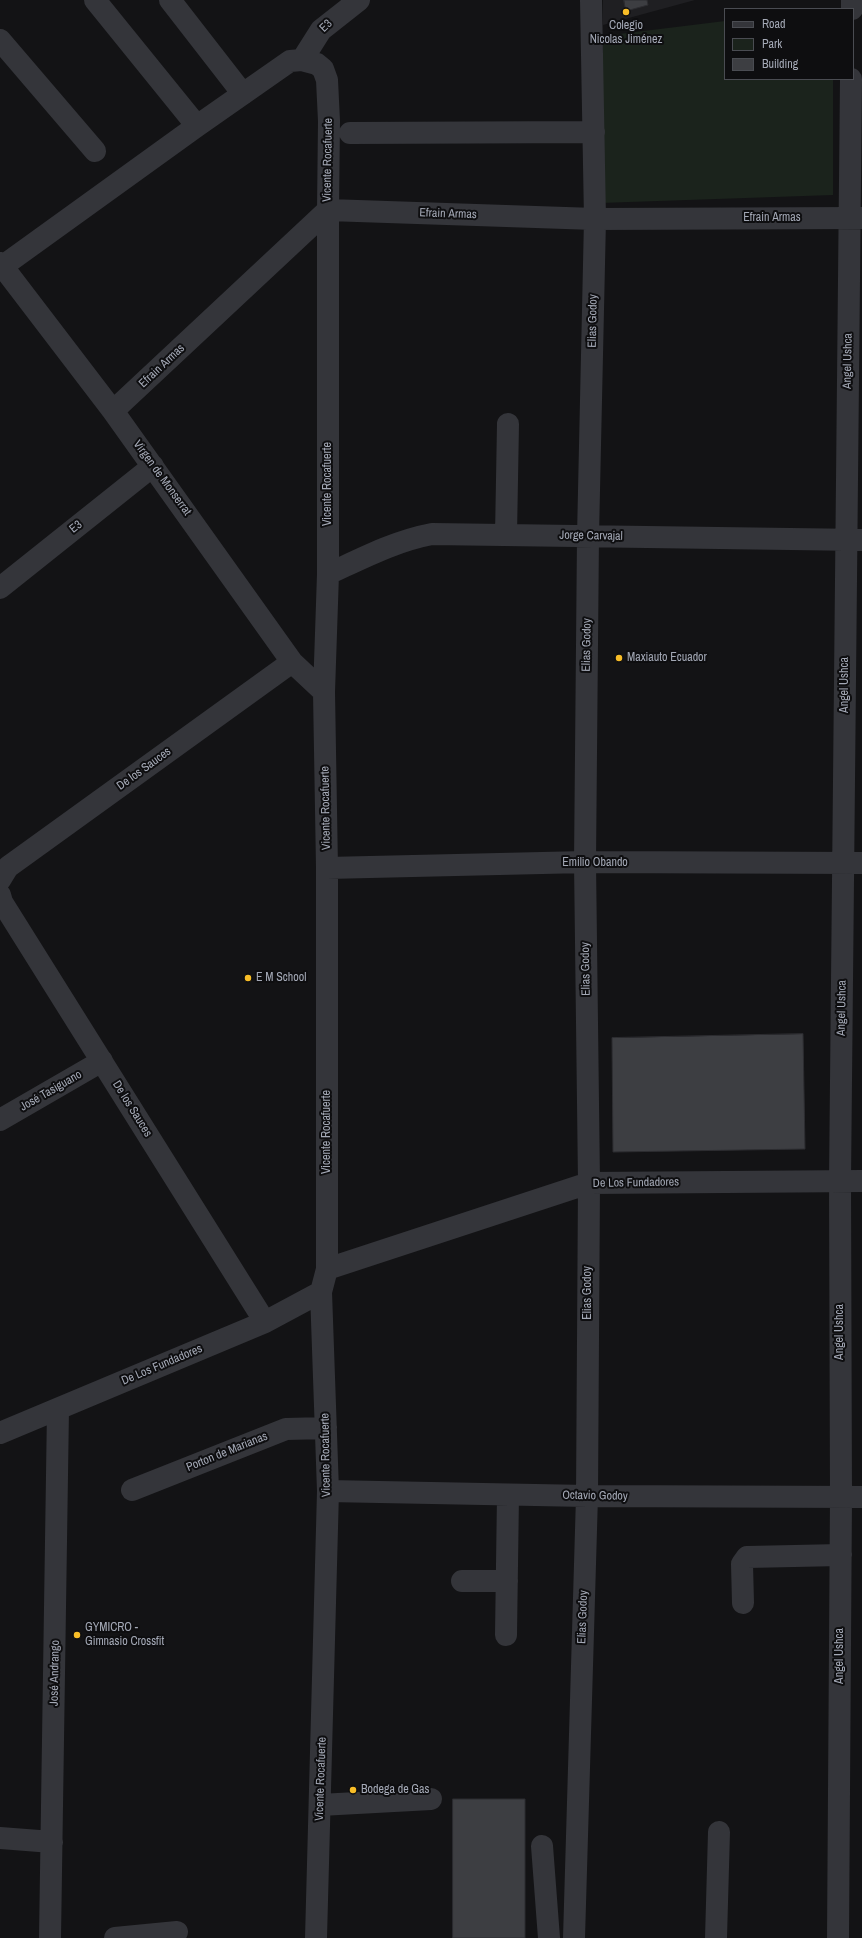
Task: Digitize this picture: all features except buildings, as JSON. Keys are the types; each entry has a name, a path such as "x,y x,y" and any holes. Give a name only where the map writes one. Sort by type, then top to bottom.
{"street":[{"path":"95,0 197,126"},
{"path":"170,0 243,94"},
{"name":"E3","path":"302,60 320,30 359,0"},
{"name":"Elias Godoy","path":"574,1938 587,1496 589,1183 585,862 588,536 595,219 590,0"},
{"path":"0,40 95,151"},
{"path":"1,266 290,61 302,60"},
{"name":"Vicente Rocafuerte","path":"302,60 317,64 323,69 326,80 329,120 328,574 324,692 327,868 327,1269 321,1292 328,1491 316,1938"},
{"name":"Angel Ushca","path":"838,1938 840,1555 851,1497 840,1181 853,863 856,218 851,80"},
{"path":"350,133 594,132"},
{"name":"Efrain Armas","path":"113,411 328,210 595,219 856,218"},
{"name":"Virgen de Monserrat","path":"1,266 113,411 292,662 324,692"},
{"path":"506,535 508,424"},
{"name":"E3","path":"0,588 153,466"},
{"name":"Jorge Carvajal","path":"328,574 384,548 409,539 432,534 854,541"},
{"name":"De los Sauces","path":"0,880 8,866 292,662"},
{"name":"Emilio Obando","path":"327,868 585,862 853,863"},
{"name":"De los Sauces","path":"0,895 2,902 265,1322"},
{"name":"José Tasiguano","path":"0,1120 102,1061"},
{"name":"De Los Fundadores","path":"327,1269 589,1183 862,1181"},
{"name":"De Los Fundadores","path":"0,1433 265,1322 321,1292"},
{"name":"José Andrango","path":"50,1938 58,1409"},
{"name":"Porton de Marianas","path":"132,1490 286,1429 326,1428"},
{"name":"Octavio Godoy","path":"328,1491 587,1496 851,1497"},
{"path":"506,1635 508,1495"},
{"path":"743,1603 742,1564 747,1557 840,1555"},
{"path":"462,1581 507,1581"},
{"path":"320,1805 431,1799"},
{"path":"716,1938 719,1832"},
{"path":"0,1838 52,1842"},
{"path":"542,1846 549,1938"},
{"path":"115,1938 177,1932"}],"shaded area":[{"name":"Colegio Nicolas Jiménez","path":"603,0 695,0 603,25"}],"green space":[{"path":"724,21 724,80 833,80 833,195 600,203 603,36"}],"place":[{"name":"Colegio Nicolas Jiménez","path":"626,12"},
{"name":"Maxiauto Ecuador","path":"619,658"},
{"name":"E M School","path":"248,978"},
{"name":"GYMICRO - Gimnasio Crossfit","path":"77,1635"},
{"name":"Bodega de Gas","path":"353,1790"}]}
